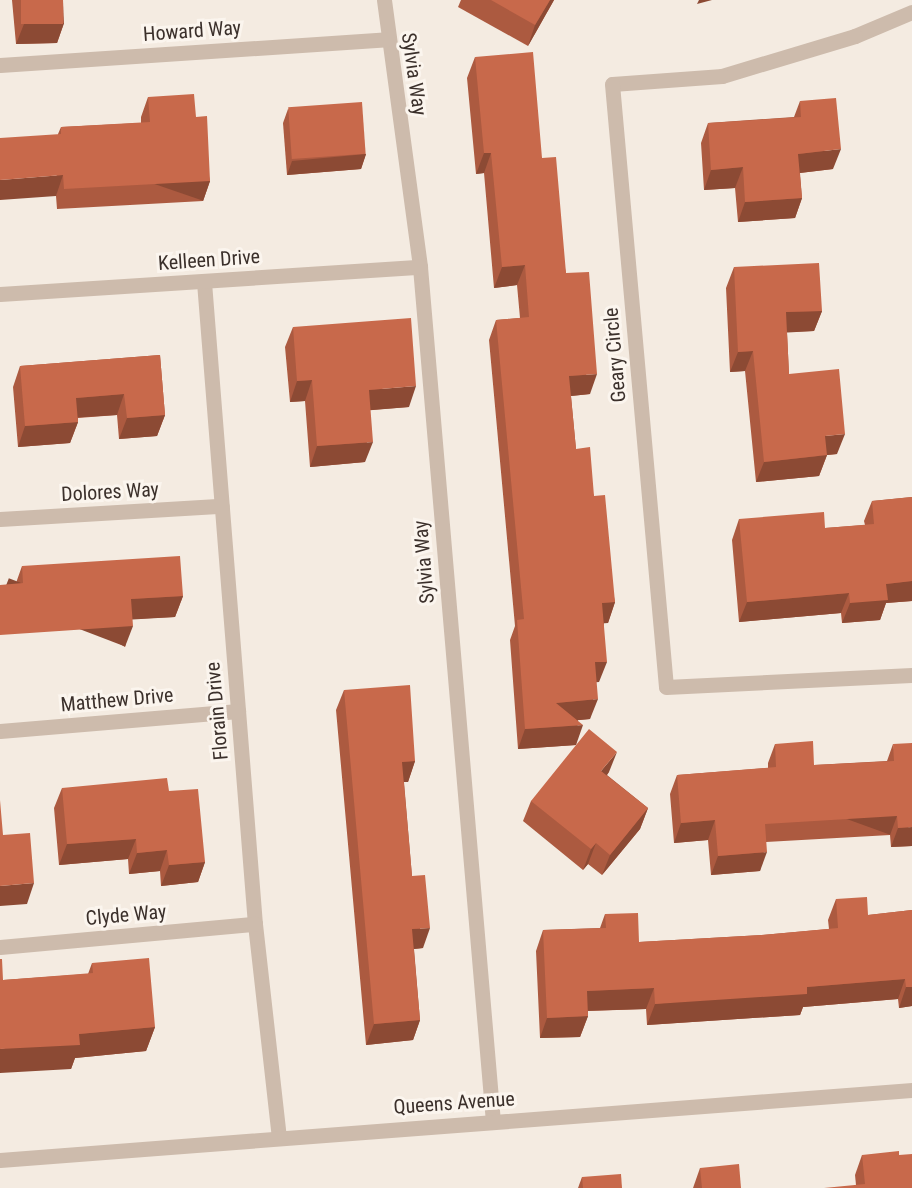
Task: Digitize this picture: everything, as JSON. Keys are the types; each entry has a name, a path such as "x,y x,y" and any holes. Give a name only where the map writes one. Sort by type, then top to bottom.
{"street":[{"name":"Sylvia Way","path":"384,0 387,39 420,267 493,1122"},
{"name":"Geary Circle","path":"912,12 855,36 722,76 612,84 666,687 912,675"},
{"name":"Howard Way","path":"0,65 387,39"},
{"name":"Kelleen Drive","path":"0,294 420,267"},
{"name":"Florain Drive","path":"204,282 255,924 279,1137"},
{"name":"Dolores Way","path":"0,519 222,506"},
{"name":"Matthew Drive","path":"0,731 238,711"},
{"name":"Clyde Way","path":"0,947 255,924"},
{"name":"Queens Avenue","path":"0,1160 912,1090"}],"building":[{"path":"21,0 63,0 63,24 21,24"},
{"path":"491,0 550,0 535,25"},
{"path":"533,52 542,158 556,157 566,273 589,272 597,374 569,376 576,449 590,447 594,496 605,495 615,602 602,603 607,662 595,662 598,699 556,703 583,725 525,729 517,620 524,619 496,320 529,317 525,265 502,267 491,153 484,153 475,57"},
{"path":"194,94 196,117 207,116 210,181 64,189 63,175 0,180 0,138 61,134 61,127 150,122 148,97"},
{"path":"836,98 841,149 798,154 802,198 745,202 743,167 711,170 708,123 801,117 800,101"},
{"path":"362,102 366,154 292,159 288,107"},
{"path":"819,263 822,311 786,312 789,374 839,369 845,434 825,436 827,455 764,462 753,351 738,352 734,267"},
{"path":"411,318 416,386 369,390 373,442 317,446 312,380 297,381 293,327"},
{"path":"160,355 165,415 127,418 124,394 76,398 78,422 25,426 20,366"},
{"path":"912,497 912,581 886,584 888,600 850,603 849,593 747,602 739,519 824,512 825,528 874,524 872,501"},
{"path":"180,556 183,596 131,599 133,626 0,635 0,585 23,583 22,566"},
{"path":"410,685 415,761 402,762 412,876 425,875 430,928 412,929 420,1020 374,1024 344,690"},
{"path":"589,729 617,752 601,771 648,808 610,855 596,843 591,849 531,801"},
{"path":"813,741 814,765 894,761 893,744 912,743 912,827 898,828 897,816 765,824 767,852 718,856 715,820 681,823 677,775 776,767 775,744"},
{"path":"167,778 169,791 198,789 205,862 169,865 167,850 137,853 136,839 67,844 62,788"},
{"path":"0,800 3,835 30,833 34,883 0,886"},
{"path":"867,897 868,915 912,910 912,987 906,987 905,979 807,987 807,994 655,1004 654,988 587,991 588,1016 547,1018 543,930 606,928 605,914 638,913 639,942 838,928 836,899"},
{"path":"149,958 155,1027 79,1034 80,1045 0,1049 0,959 2,959 3,980 93,973 92,963"},
{"path":"899,1151 899,1155 912,1154 912,1188 824,1188 865,1184 862,1155"},
{"path":"739,1164 741,1188 702,1188 700,1168"},
{"path":"621,1174 622,1188 583,1188 582,1177"}]}
